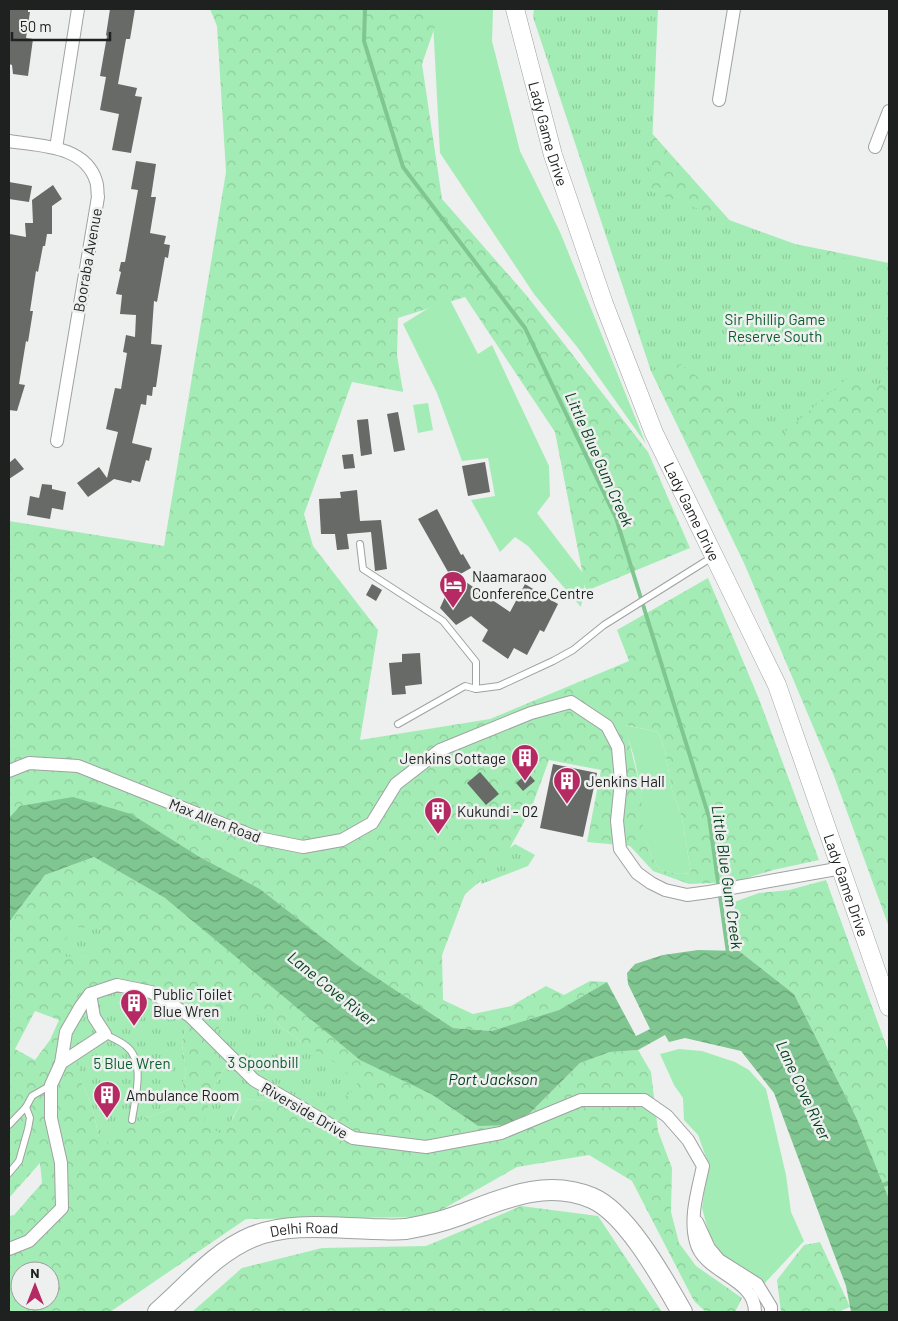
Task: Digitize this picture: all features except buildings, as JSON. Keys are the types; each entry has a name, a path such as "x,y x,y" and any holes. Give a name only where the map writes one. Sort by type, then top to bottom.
{"main road":[{"name":"Lady Game Drive","path":"515,9 554,155 604,304 654,433 777,685 889,1007"},
{"name":"Delhi Road","path":"158,1312 181,1293 212,1261 234,1245 271,1230 315,1227 404,1229 456,1216 523,1194 540,1190 557,1190 576,1193 594,1199 608,1208 648,1255 682,1312"}],"street":[{"path":"56,148 78,9"},
{"path":"720,100 734,9"},
{"path":"875,147 889,111"},
{"name":"Booraba Avenue","path":"9,142 56,148 77,156 90,169 96,182 98,197 57,441"},
{"name":"Max Allen Road","path":"9,771 28,764 78,766 258,838 303,848 342,840 372,823 396,784 440,750 531,713 571,702 607,726 618,747 621,781 617,821 620,848 637,873 651,883 665,890 687,895 842,868"},
{"name":"Riverside Drive","path":"90,994 117,985 151,992 190,1016 254,1080 353,1138 426,1147 501,1133 581,1100 644,1100 667,1116 688,1140 703,1166 694,1212 697,1246 712,1264 746,1290 752,1297 755,1312"},
{"path":"61,1063 105,1034 94,1017 90,994"},
{"path":"9,1249 29,1241 62,1208 61,1163 51,1118 51,1085 61,1063 66,1032 90,994"},
{"path":"694,1212 698,1227 709,1248 719,1260 757,1284 772,1312"}],"lane":[{"path":"360,544 362,569 443,621 476,662 476,689"},
{"path":"398,724 465,686 476,689 498,686 573,650 604,625 715,555"},
{"path":"105,1034 126,1046 135,1055 138,1069 132,1120"},
{"path":"9,1125 26,1107 32,1096 51,1085"},
{"path":"9,1173 19,1161 28,1129 30,1118 26,1107"}],"green space":[{"path":"210,9 441,9 422,64 442,199 527,296 648,452 690,548 586,591 555,432 465,297 398,318 397,355 403,392 352,382 304,514 313,546 378,630 360,740 490,719 629,661 617,630 708,578 759,699 819,860 773,870 734,882 689,884 653,871 630,846 587,842 601,770 549,760 531,809 501,864 465,894 442,955 443,1000 473,1014 511,1006 546,986 564,995 590,981 607,982 559,1010 491,1031 453,1028 356,964 260,889 198,856 20,806 9,818 9,521 164,546 226,172 217,26","holes":["625,725 658,732 665,751 672,790 682,818 691,873 680,874 660,870 650,853 641,818 642,794"]},
{"path":"438,9 493,9 492,41 520,151 560,232 646,444 578,348 534,294 440,153 433,22"},
{"name":"Sir Phillip Game Reserve South","path":"534,9 658,9 650,191 828,256 889,264 889,386 846,379 777,439 681,364 651,371 533,17"},
{"path":"569,98 649,130 741,233 889,263 889,927 834,776 744,563 651,371"},
{"path":"448,296 478,354 492,345 549,466 550,496 537,513 586,577 581,607 528,546 515,537 500,552 471,500 495,496 488,458 462,461 437,393 403,324"},
{"path":"428,403 433,430 418,433 413,405"},
{"path":"624,725 658,732 665,751 672,790 682,818 691,873 680,874 660,870 650,853 640,818 642,794 634,757"},
{"path":"461,795 465,800 451,810 439,829 429,824 436,806"},
{"path":"515,844 535,855 528,866 481,884 480,872"},
{"path":"94,857 165,898 431,1094 478,1126 530,1113 580,1063 610,1052 638,1050 651,1072 658,1131 672,1168 671,1212 679,1243 696,1266 742,1298 735,1312 706,1312 694,1301 632,1181 589,1155 517,1167 429,1217 246,1219 110,1312 9,1312 9,1216 14,1215 42,1183 40,1163 9,1198 9,922 45,875","holes":["35,1011 59,1020 50,1040 35,1060 15,1049","274,1021 301,1042 303,1104 243,1099 232,1120 211,1093 225,1067","186,1025 182,1044 186,1072 177,1106 99,1137 92,1106 80,1079"]},
{"path":"826,880 889,1053 889,1199 856,1117 794,994 739,951 734,902 759,893 789,890"},
{"path":"77,927 104,930 99,943 81,955 66,957 63,942"},
{"name":"5 Blue Wren","path":"103,985 151,992 190,1023 186,1026 182,1044 186,1072 177,1106 127,1126 107,1144 99,1137 92,1106 80,1079 75,1031"},
{"name":"3 Spoonbill","path":"239,1010 274,1021 301,1042 337,1064 358,1085 340,1099 303,1104 243,1099 223,1135 204,1123 211,1093 225,1067 215,1051 222,1011"},
{"path":"679,1049 702,1051 735,1062 749,1070 766,1089 786,1175 791,1212 804,1241 764,1284 721,1254 709,1234 702,1208 708,1163 698,1135 684,1120 683,1098 674,1085 660,1054"},
{"path":"521,1206 598,1216 662,1312 192,1312 242,1268 322,1248 426,1246"},
{"path":"820,1242 850,1307 838,1312 781,1312 777,1280 804,1245"}],"water":[{"name":"Port Jackson","path":"73,797 131,814 198,856 260,889 356,964 453,1028 491,1031 559,1010 607,982 636,1036 650,1029 628,984 627,973 635,964 663,955 698,950 739,951 794,994 856,1117 889,1199 889,1312 851,1312 846,1286 774,1093 741,1051 685,1038 669,1042 665,1035 638,1050 610,1052 580,1063 530,1113 510,1125 478,1126 431,1094 360,1060 165,898 94,857 45,875 9,922 9,818 20,806"}],"waterway":[{"name":"Little Blue Gum Creek","path":"365,9 364,41 403,167 525,328 616,518 709,817 728,953"},
{"path":"879,1186 889,1183"}],"place":[{"name":"Naamaraoo Conference Centre","path":"453,609"},
{"name":"Jenkins Cottage","path":"525,782"},
{"name":"Jenkins Hall","path":"567,805"},
{"name":"Kukundi - 02","path":"438,835"},
{"name":"Public Toilet Blue Wren","path":"134,1027"},
{"name":"Ambulance Room","path":"107,1119"}],"water label":[{"name":"Lane Cove River","path":"332,988"},
{"name":"Lane Cove River","path":"804,1090"}]}
